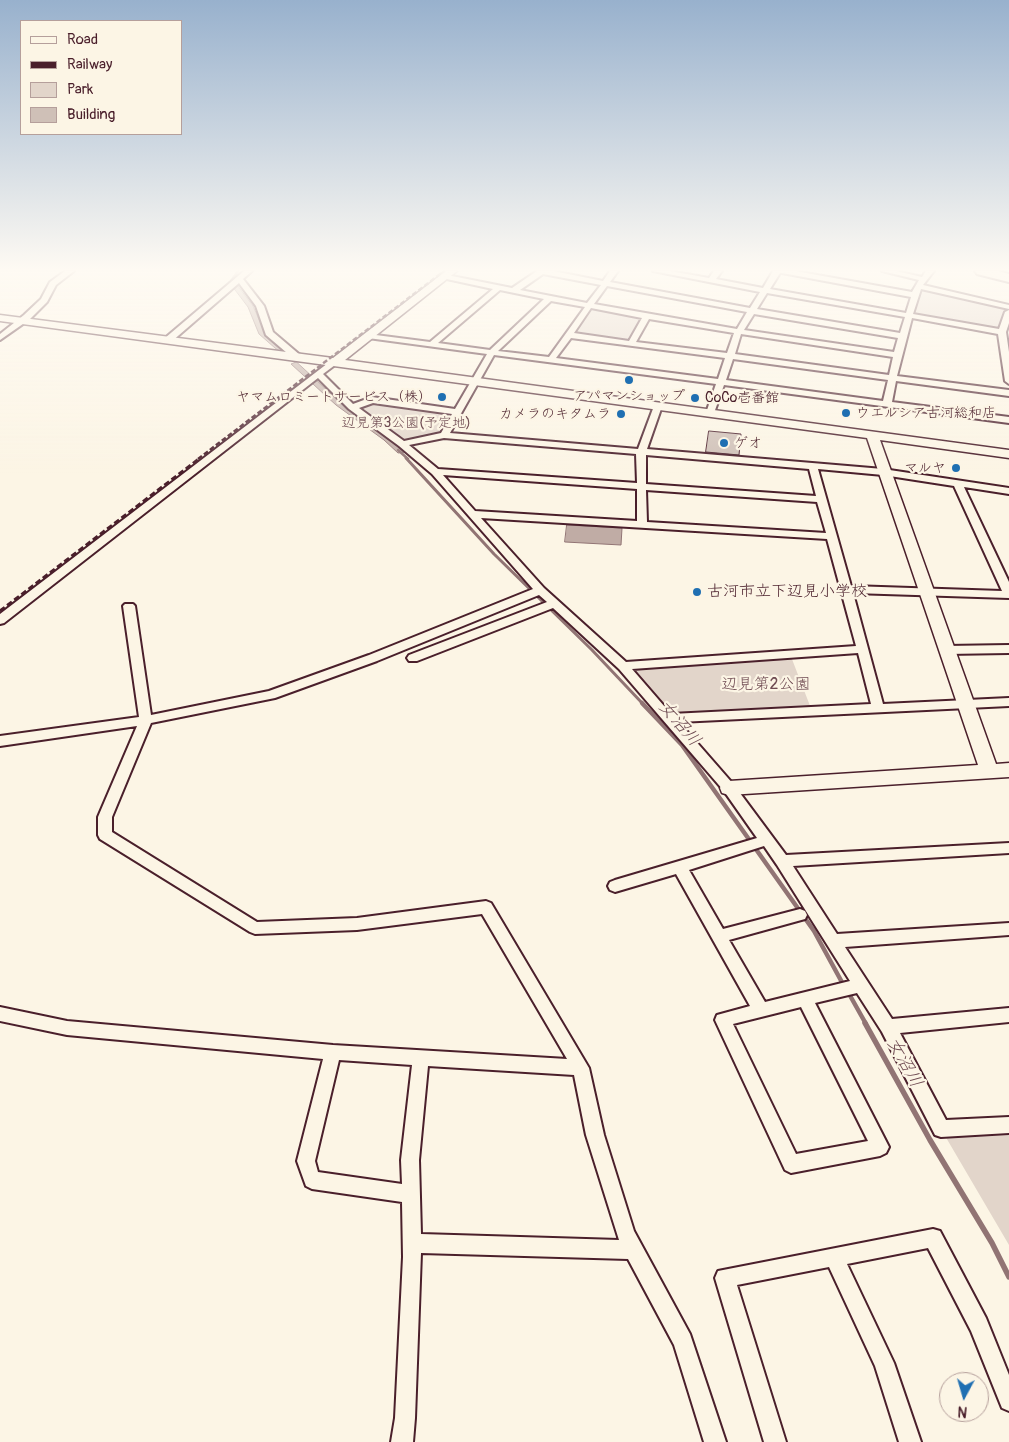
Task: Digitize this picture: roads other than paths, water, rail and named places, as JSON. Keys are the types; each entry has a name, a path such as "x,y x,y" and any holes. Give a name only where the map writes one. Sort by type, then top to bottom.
{"street":[{"path":"155,338 1009,454"},
{"path":"275,338 294,356"},
{"path":"0,620 365,338"},
{"path":"386,338 1009,420"},
{"path":"432,344 439,338"},
{"path":"444,435 492,352 507,338"},
{"path":"551,360 566,338"},
{"path":"591,338 1009,393"},
{"path":"631,344 634,338"},
{"path":"710,413 736,338"},
{"path":"776,338 897,355"},
{"path":"887,404 891,378 902,338"},
{"path":"1003,338 1009,381"},
{"path":"313,377 402,444 435,472 540,590 623,666 729,788 782,861 888,1027 941,1129 1009,1126"},
{"path":"352,407 372,400 457,412"},
{"path":"642,524 641,452 658,406"},
{"path":"402,444 444,435 884,472 1009,491"},
{"path":"872,436 989,771"},
{"path":"813,467 878,706"},
{"path":"435,472 822,499"},
{"path":"846,589 1009,594 958,484"},
{"path":"471,514 832,536"},
{"path":"0,741 146,720 272,695 372,658 540,590"},
{"path":"413,658 555,603"},
{"path":"129,606 146,720 105,818 105,835 255,928 357,924 486,907 581,1068 595,1135 626,1235 683,1341 715,1442"},
{"path":"459,623 470,635"},
{"path":"623,666 862,649"},
{"path":"946,650 1009,649"},
{"path":"670,718 878,706 1009,702"},
{"path":"729,788 1009,770"},
{"path":"615,886 767,840"},
{"path":"782,861 1009,848"},
{"path":"680,867 761,1010"},
{"path":"719,936 800,915"},
{"path":"833,941 1009,930"},
{"path":"805,999 880,1147 791,1164 723,1020 761,1010 805,999 861,985"},
{"path":"0,1014 66,1028 333,1052 581,1068"},
{"path":"888,1027 1009,1015"},
{"path":"333,1052 306,1161 312,1180 411,1194"},
{"path":"402,1442 405,1418 412,1243 410,1160 421,1057"},
{"path":"774,1442 725,1278 933,1238 979,1325 1009,1401"},
{"path":"412,1243 602,1250 634,1249"},
{"path":"834,1257 884,1363 910,1442"}],"waterway":[{"name":"女沼川","path":"398,450 408,459"},
{"name":"女沼川","path":"406,458 494,554 592,650 643,704"},
{"name":"女沼川","path":"642,703 682,745 814,931 844,986"},
{"name":"女沼川","path":"848,992 866,1024"},
{"name":"女沼川","path":"865,1023 930,1140 992,1243 1009,1277"}],"railway":[{"path":"198,459 356,338"},
{"path":"0,611 200,458"}],"place":[{"name":"アパマンショップ","path":"629,380"},
{"name":"ヤマムロミートサービス（株）","path":"442,397"},
{"name":"CoCo壱番館","path":"695,398"},
{"name":"ウエルシア古河総和店","path":"846,413"},
{"name":"カメラのキタムラ","path":"621,414"},
{"name":"ゲオ","path":"724,443"},
{"name":"マルヤ","path":"956,468"},
{"name":"古河市立下辺見小学校","path":"697,592"}],"park label":[{"name":"辺見第3公園(予定地)","path":"406,423"},
{"name":"辺見第2公園","path":"766,685"}]}
